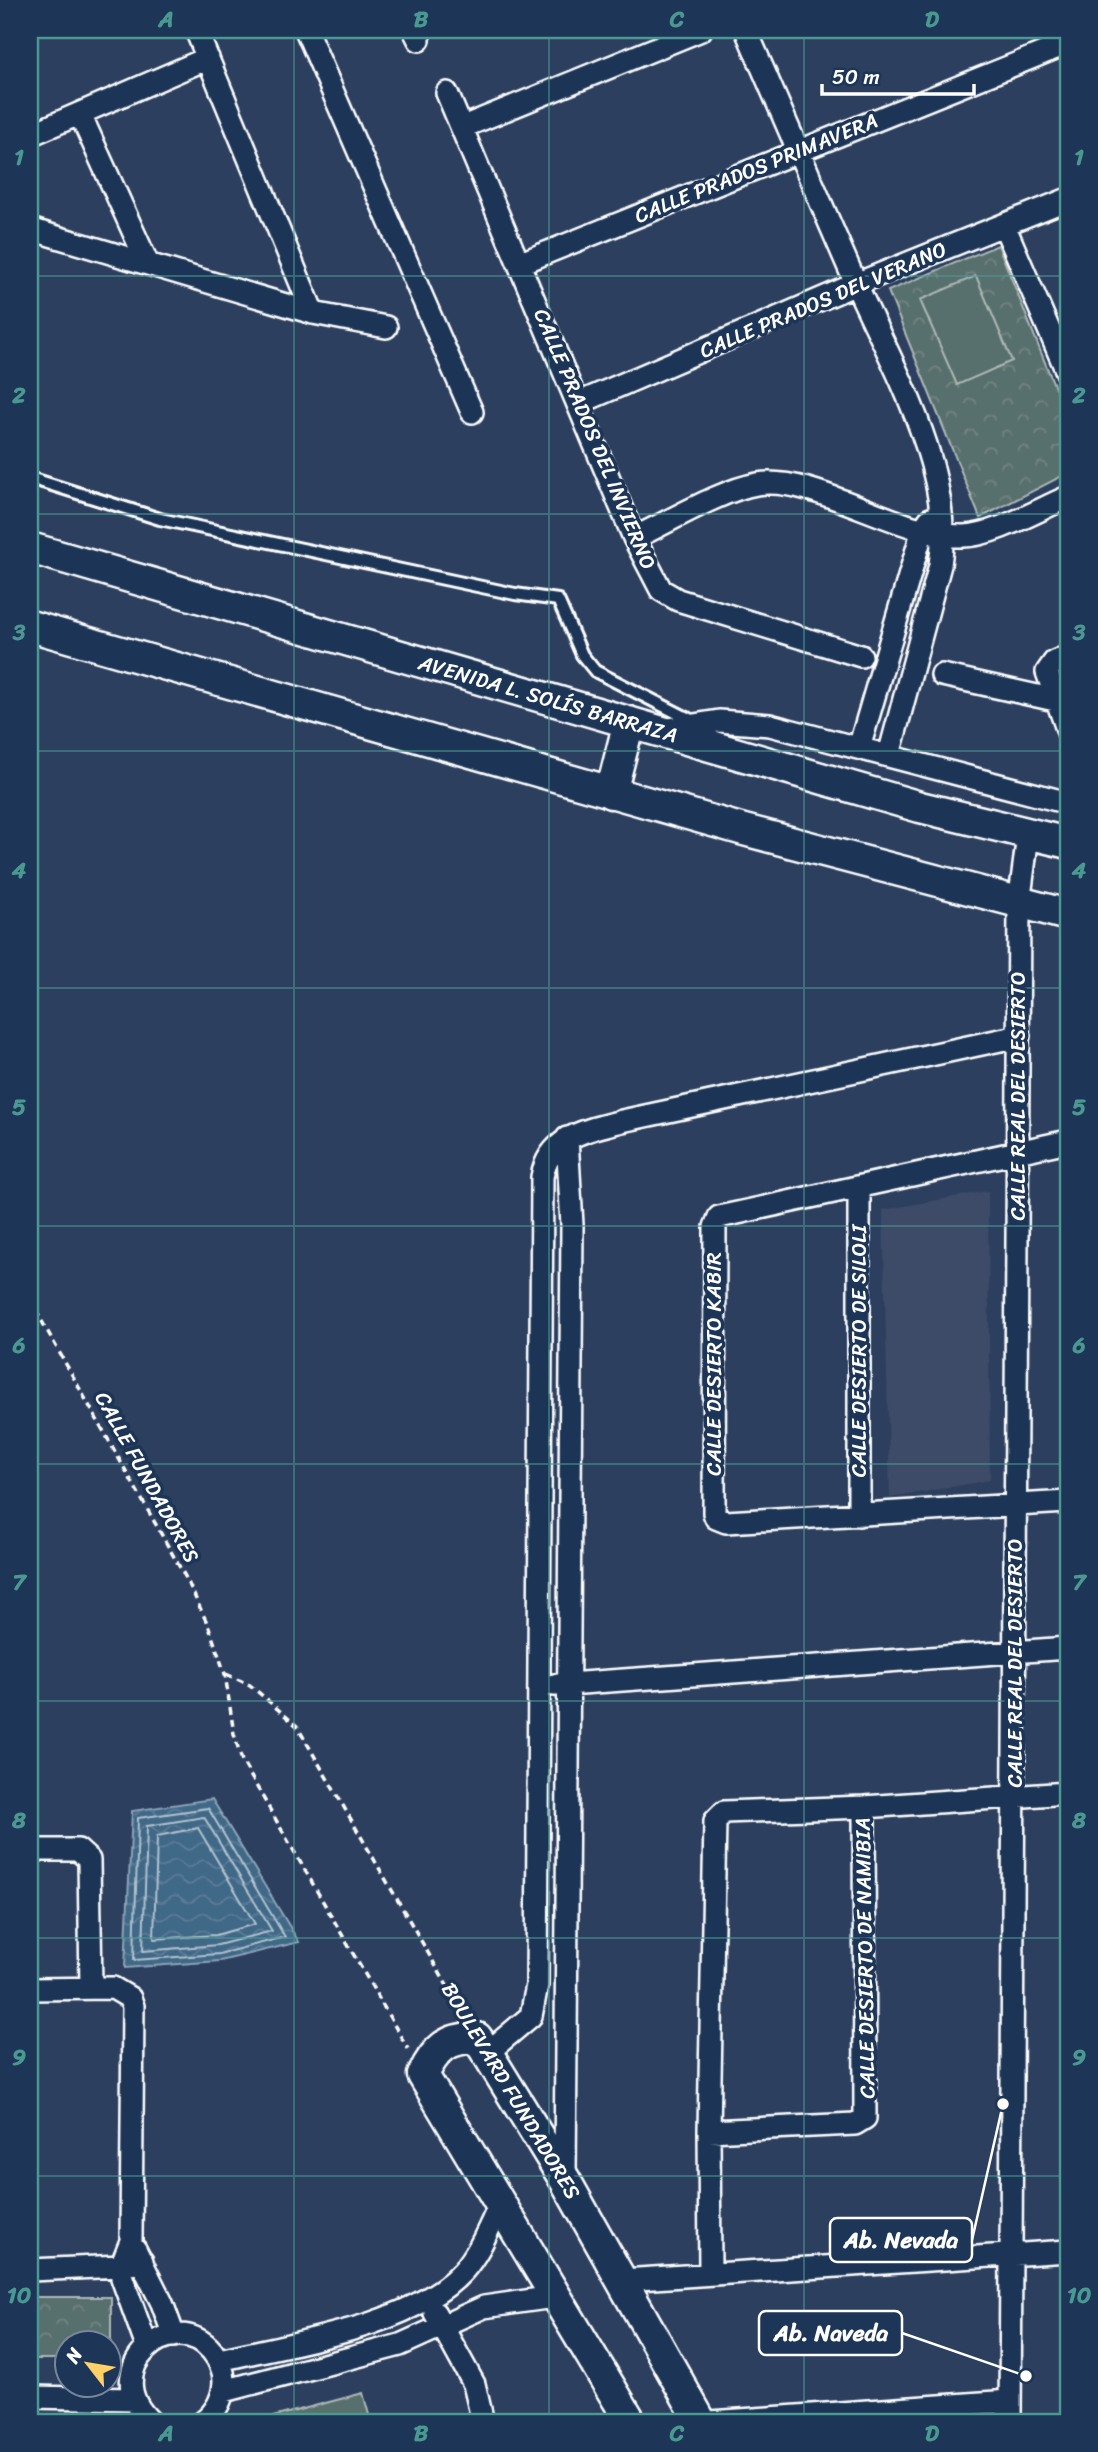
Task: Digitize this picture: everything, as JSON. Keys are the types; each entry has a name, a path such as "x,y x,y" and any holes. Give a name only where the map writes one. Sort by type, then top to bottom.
{"main road":[{"name":"AVENIDA L. SOLÍS BARRAZA","path":"30,548 919,807 1068,843"},
{"path":"30,626 611,793 1068,915"},
{"path":"611,793 629,722"},
{"path":"482,2046 455,2039 446,2043 430,2060 423,2075 631,2422"},
{"name":"BOULEVARD FUNDADORES","path":"482,2046 565,2180 701,2422"}],"street":[{"path":"196,30 313,313"},
{"path":"306,30 472,412"},
{"path":"463,127 701,30"},
{"path":"746,30 912,407 945,535 940,565 889,755"},
{"name":"CALLE PRADOS PRIMAVERA","path":"521,263 1068,43"},
{"path":"30,135 208,58"},
{"name":"CALLE PRADOS DEL INVIERNO","path":"447,93 521,263 634,538 656,582 668,595 861,656"},
{"path":"80,114 148,264"},
{"name":"CALLE PRADOS DEL VERANO","path":"579,403 856,284 1068,199"},
{"path":"1004,225 1068,374"},
{"path":"30,229 313,313 386,327"},
{"path":"634,538 758,484 802,489 923,529 945,535 965,536 983,533 1068,497"},
{"path":"859,748 923,529 939,506"},
{"path":"1068,656 1054,662 1047,671 1068,732"},
{"path":"942,675 1055,700"},
{"path":"659,731 695,722 740,721 770,725 1068,803"},
{"name":"CALLE REAL DEL DESIERTO","path":"1010,2412 1019,904 1028,835"},
{"path":"482,2046 526,2023 535,2005 542,1177 549,1153 567,1138 607,1125 1018,1036"},
{"path":"565,2180 572,1225 567,1138"},
{"name":"CALLE DESIERTO KABIR","path":"1068,1141 722,1216 717,1220 714,1513 720,1521 726,1522 1068,1502"},
{"name":"CALLE DESIERTO DE SILOLI","path":"859,1187 859,1515"},
{"path":"539,1685 1068,1648"},
{"name":"CALLE DESIERTO DE NAMIBIA","path":"710,2273 709,2131 715,1821 724,1812 864,1807 1068,1793"},
{"name":"CALLE DESIERTO DE NAMIBIA","path":"709,2131 855,2124 865,2118 864,1807"},
{"path":"30,1850 78,1850 89,1860 91,1987"},
{"path":"30,1989 91,1987 121,1990 130,1998 132,2264 125,2292 147,2347"},
{"path":"219,2360 328,2336 368,2324 426,2299 464,2269 500,2205"},
{"path":"623,2280 1068,2251"},
{"path":"30,2270 132,2264"},
{"path":"132,2264 174,2336"},
{"path":"224,2390 400,2345 484,2307 554,2297"},
{"path":"426,2299 474,2384 482,2422"},
{"path":"151,2422 133,2399 132,2371 147,2347 174,2336 191,2338 207,2346 219,2360 224,2374 224,2390 220,2404 203,2422"},
{"path":"30,2397 133,2399"},
{"path":"710,2422 1010,2412"}],"lane":[{"path":"30,478 159,519 515,594 558,600 582,655 595,671 695,722"}],"path":[{"name":"CALLE FUNDADORES","path":"30,1300 187,1580 209,1627 225,1674 234,1734 242,1760 423,2075"},
{"name":"BOULEVARD FUNDADORES","path":"225,1674 250,1685 283,1711 297,1726 482,2046"}],"shaded area":[{"path":"988,1191 990,1480 890,1498 883,1210"}],"green space":[{"path":"998,245 1068,420 1068,473 980,518 888,291"},
{"path":"976,276 1012,361 957,385 920,300"},
{"path":"30,2297 111,2297 111,2330 52,2330 52,2359 30,2359"},
{"path":"363,2393 371,2422 275,2422 273,2417"}],"water":[{"path":"212,1799 299,1942 220,1961 125,1968 132,1811"}],"place":[{"name":"Ab. Nevada","path":"1003,2104"},
{"name":"Ab. Naveda","path":"1026,2376"}]}
